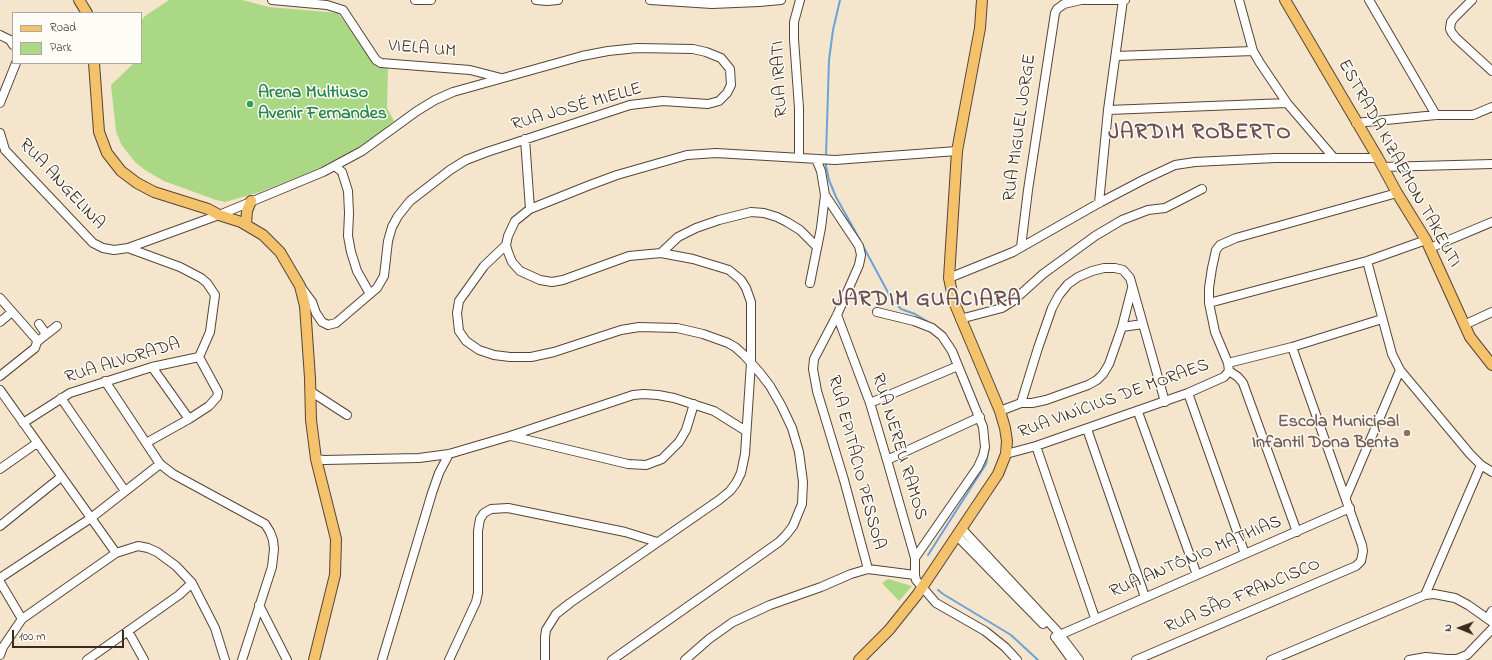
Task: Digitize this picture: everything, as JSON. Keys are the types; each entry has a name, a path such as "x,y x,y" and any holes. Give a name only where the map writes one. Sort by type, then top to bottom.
{"main road":[{"path":"80,0 86,12"},
{"path":"859,660 889,630 922,588 998,474 1006,454 1007,441 1000,411 960,319 954,302 949,278 957,151 980,28 982,0"},
{"name":"ESTRADA KIZAEMON TAKEUTI","path":"1285,0 1428,244 1464,325 1474,343 1492,365"},
{"path":"94,64 99,132 107,153 121,171 136,183 154,192 208,209 219,215 241,222 263,235 280,252 300,286 305,306 311,420 316,459 336,539 335,575 314,660"},
{"path":"246,225 246,211 251,201"}],"street":[{"name":"VIELA UM","path":"272,0 328,5 343,10 376,60 381,64 470,70 502,78"},
{"path":"415,0 431,0"},
{"path":"536,0 558,0"},
{"path":"650,0 712,4 781,0"},
{"name":"RUA IRATI","path":"796,155 799,142 799,108 794,22 800,0"},
{"path":"1099,203 1108,110 1124,0"},
{"name":"RUA MIGUEL JORGE","path":"1021,247 1028,190 1055,13 1060,6 1074,1 1124,0"},
{"path":"1239,0 1253,51 1271,81 1286,103 1334,158"},
{"path":"1369,0 1436,115"},
{"path":"1472,0 1454,18 1451,22 1450,29 1456,38 1492,71"},
{"path":"0,35 10,40 12,43"},
{"name":"RUA JOSÉ MIELLE","path":"128,248 219,215 323,172 362,151 417,111 435,100 453,92 582,56 608,51 637,48 693,49 721,58 726,62 730,69 731,85 727,93 719,101 708,104 663,100 630,105 486,152 466,160 450,170 410,201 398,216 392,227 388,241 384,276 370,294 336,323 328,325 322,322 316,314 312,302 300,286"},
{"path":"1116,56 1253,51"},
{"path":"0,103 16,64"},
{"path":"0,81 9,78"},
{"path":"1108,110 1286,103"},
{"path":"1356,123 1436,115 1473,115 1492,107"},
{"name":"RUA ANGELINA","path":"0,133 3,151 93,243 103,248 114,250 128,248 194,274 207,283 215,295"},
{"path":"525,139 530,209"},
{"path":"799,142 804,151 816,159 821,171 825,195 821,228 810,283"},
{"path":"545,660 546,630 556,614 730,491 738,478 743,464 746,431 751,363 751,302 746,288 741,280 729,270 693,258 660,253 629,256 563,280 552,282 540,280 520,271 512,262 506,245 508,236 515,221 530,209 617,175 688,155 716,153 796,155 816,159 835,160 957,151"},
{"path":"949,278 991,262 1145,179 1184,163 1276,158 1334,158 1380,162 1492,164"},
{"path":"335,166 342,172 348,191 348,236 350,252 357,271 370,294"},
{"path":"960,319 1002,308 1013,301 1043,274 1095,236 1122,220 1148,210 1165,208 1202,189"},
{"path":"1297,532 1243,383 1229,367 1215,332 1209,303 1209,288 1216,250 1220,245 1236,238 1397,193"},
{"name":"RUA EPITÁCIO PESSOA","path":"825,195 859,246 861,255 859,265 837,315 814,359 813,369 817,391 844,480 868,569"},
{"path":"660,253 678,237 696,228 719,220 751,212 764,213 788,222 800,230 817,247"},
{"path":"1209,303 1428,244 1492,222"},
{"path":"506,245 484,266 459,301 457,313 459,331 466,341 479,350 494,355 531,357 554,352 621,330 639,327 664,327 698,332 718,339 734,348 744,355 751,363 770,386 781,405 792,428 800,452 803,482 802,504 798,517 793,526 779,542 612,660"},
{"path":"1367,260 1392,354 1400,370 1481,465 1492,472"},
{"path":"1021,403 1052,308 1059,295 1068,284 1078,277 1104,268 1123,270 1130,278 1165,402"},
{"path":"1000,411 1021,403 1032,403 1046,400 1088,385 1097,380 1109,364 1122,327 1132,287"},
{"name":"RUA ALVORADA","path":"23,423 70,392 152,367 199,357 210,332 215,295"},
{"path":"0,298 37,342"},
{"path":"0,322 12,312"},
{"path":"877,312 914,321 932,328 942,336 958,366 980,416 984,438 982,456 978,467 915,558"},
{"path":"1464,325 1492,312"},
{"name":"RUA NEREU RAMOS","path":"837,315 870,403 887,460 915,558 916,580 936,603 985,631 1018,660"},
{"path":"1229,367 1382,319"},
{"path":"39,324 46,334"},
{"path":"1122,327 1143,324"},
{"path":"0,376 35,348 37,342 57,326"},
{"path":"1292,347 1350,508"},
{"path":"146,444 209,406 217,397 218,392 199,357"},
{"path":"870,403 958,366"},
{"path":"152,367 189,419"},
{"name":"RUA VINÍCIUS DE MORAES","path":"1006,454 1036,446 1165,402 1224,377 1229,367"},
{"path":"1346,497 1400,370"},
{"path":"105,381 160,464 173,474 264,524 270,532 274,549 272,567 242,660"},
{"path":"0,390 116,553"},
{"path":"310,391 347,415"},
{"path":"1188,393 1245,554"},
{"path":"316,459 419,458 449,454 510,436 633,395 644,394 658,395 694,404 714,411 746,431"},
{"path":"61,398 125,491"},
{"path":"510,436 628,464 646,465 662,459 679,442 686,430 694,404"},
{"path":"1138,412 1197,575"},
{"path":"887,460 980,416"},
{"path":"1087,429 1145,597"},
{"path":"0,469 37,443"},
{"path":"1036,446 1094,618"},
{"path":"382,660 432,493 439,473 449,454"},
{"path":"0,578 91,518 160,464"},
{"path":"1425,595 1481,465"},
{"path":"0,526 62,477"},
{"path":"449,660 476,602 478,593 478,531 480,519 484,513 491,509 508,508 625,532 658,542"},
{"name":"RUA ANTÔNIO MATHIAS","path":"1057,635 1350,508"},
{"name":"RUA SÃO FRANCISCO","path":"1136,660 1356,566 1363,557 1362,545 1350,508"},
{"path":"960,532 1079,660"},
{"path":"0,655 3,647 22,619 116,553 138,546 148,548 176,566 192,583 204,603 215,628 225,660"},
{"path":"685,660 709,639 740,619 770,605 855,572 868,569 915,575"},
{"path":"0,582 22,619"},
{"path":"87,660 192,583"},
{"path":"1271,660 1425,595 1434,594 1455,598 1468,604 1490,620 1492,611"},
{"path":"259,605 287,660"},
{"path":"1409,660 1426,657 1458,659 1467,655 1492,629"},
{"path":"128,631 144,660"},
{"path":"1057,635 1072,660"}],"green space":[{"name":"Arena Multiuso Avenir Fernandes","path":"169,0 242,0 269,7 338,13 376,66 388,68 387,108 394,121 372,139 344,156 315,170 260,192 225,202 164,181 145,170 135,162 121,144 116,131 111,85 133,64 142,64 142,20 145,16"},
{"path":"888,579 912,586 899,601 882,583"}],"waterway":[{"path":"826,156 829,60 833,30 840,0"},
{"path":"826,161 829,180 836,197 860,240"},
{"path":"862,244 891,298 901,309 915,314 930,323"},
{"path":"928,555 986,464 989,447"},
{"path":"938,590 1011,635 1038,660"}],"place":[{"name":"Arena Multiuso Avenir Fernandes","path":"250,104"},
{"name":"Escola Municipal Infantil Dona Benta","path":"1407,433"}],"district":[{"name":"JARDIM ROBERTO","path":"1200,134"},
{"name":"JARDIM GUACIARA","path":"927,301"}]}
